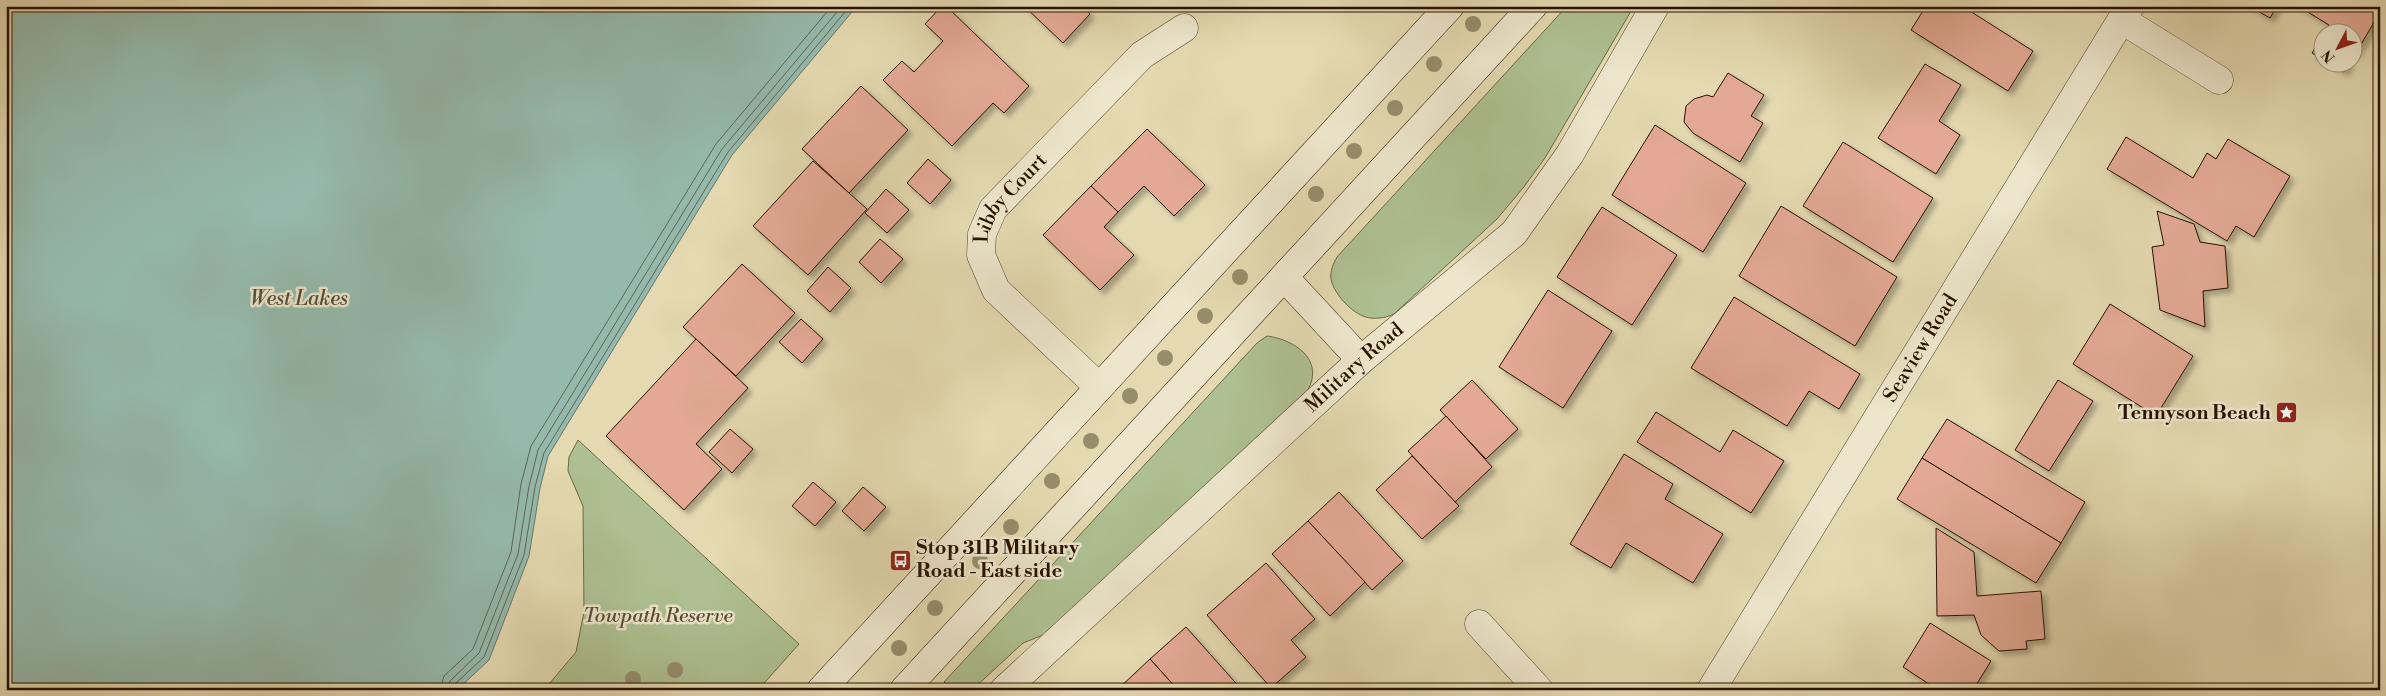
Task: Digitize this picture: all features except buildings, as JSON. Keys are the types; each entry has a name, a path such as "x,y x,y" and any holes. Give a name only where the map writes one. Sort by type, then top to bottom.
{"street":[{"path":"821,690 1450,6"},
{"path":"904,690 1533,6"},
{"name":"Military Road","path":"1004,690 1361,360 1514,233 1570,154 1655,6"},
{"path":"2126,13 2219,80"},
{"name":"Seaview Road","path":"1711,690 2126,13"},
{"name":"Libby Court","path":"1099,387 996,290 981,255 982,234 994,209 1142,55 1184,28"},
{"path":"1284,277 1361,360"},
{"path":"1479,624 1539,690"}],"green space":[{"path":"1567,6 1634,6 1545,158 1497,219 1394,314 1383,318 1371,318 1358,314 1346,304 1333,285 1331,273 1337,257"},
{"path":"1267,336 1289,342 1305,354 1313,372 1306,393 1043,635 1023,643 972,690 954,690 944,682 1257,343"},
{"name":"Towpath Reserve","path":"578,440 799,644 758,690 544,690 576,652 584,612 583,506 568,471 569,457"}],"water":[{"name":"West Lakes","path":"6,6 857,6 732,155 548,456 540,488 529,556 489,660 457,690 6,690"}],"place":[{"name":"Tennyson Beach","path":"2287,413"},
{"name":"Stop 31B Military Road - East side","path":"900,560"}]}
